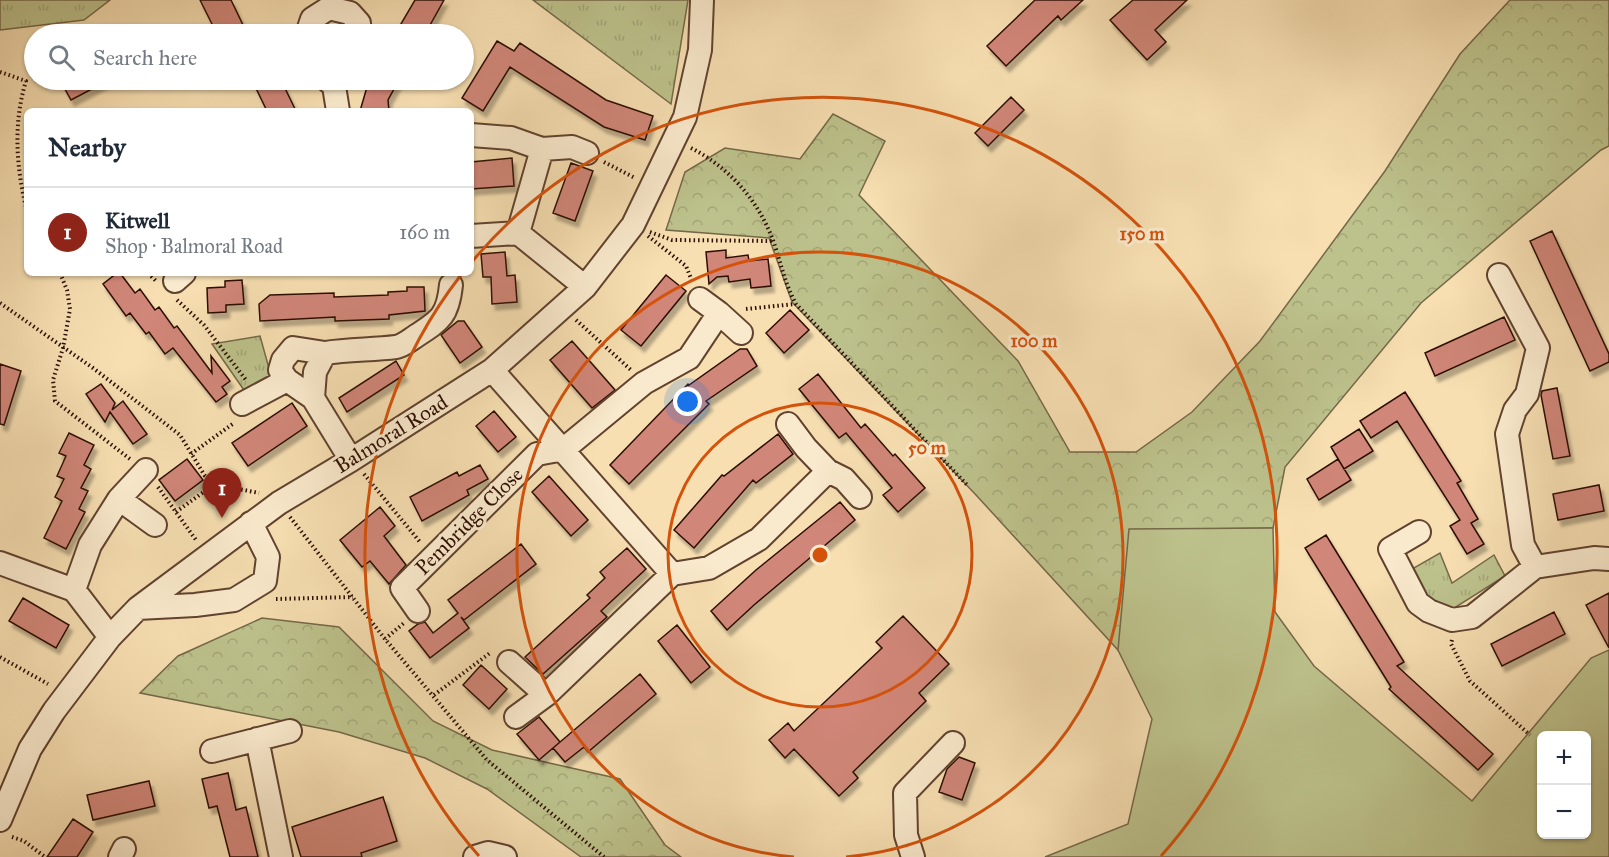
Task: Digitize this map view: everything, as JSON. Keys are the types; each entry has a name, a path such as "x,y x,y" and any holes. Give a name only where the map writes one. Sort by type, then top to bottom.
{"street":[{"name":"Balmoral Road","path":"4,827 7,782 110,637 138,608 279,503 492,370 585,288 633,225 685,117 700,50 702,0"},
{"path":"310,24 312,19 328,8 350,13 359,24"},
{"path":"334,90 337,108"},
{"path":"474,135 511,138 542,149 572,147 587,153"},
{"path":"518,233 542,149"},
{"path":"474,237 518,233 585,288"},
{"path":"1499,275 1538,348 1527,394 1515,410 1506,434 1523,545 1535,567"},
{"path":"351,460 313,398 287,380 280,370 283,360 293,348 325,353 399,347 442,317 449,303 451,285"},
{"path":"700,299 741,333"},
{"name":"Pembridge Close","path":"418,611 402,588 537,454 564,449 644,383 689,358 719,313"},
{"path":"313,398 315,372 325,353"},
{"path":"492,370 672,574"},
{"path":"250,400 287,380"},
{"path":"788,424 806,448 828,471 844,479 860,497"},
{"path":"74,590 90,544 119,499 146,470"},
{"path":"516,717 546,695 672,574 709,568 759,538 828,471"},
{"path":"119,499 155,525"},
{"path":"138,608 234,600 265,581 268,557 250,523"},
{"path":"1419,532 1390,549 1418,603 1429,611 1452,620 1472,617 1535,567 1594,558 1609,559"},
{"path":"0,563 74,590 110,637"},
{"path":"509,662 546,695"},
{"path":"212,751 290,731"},
{"path":"257,739 281,857"},
{"path":"913,857 906,835 904,793 953,743"},
{"path":"474,857 488,853 505,857"}],"path":[{"path":"0,72 24,80"},
{"path":"24,87 19,102 17,148 24,200"},
{"path":"674,139 710,158 741,184 773,241 787,288 796,304 968,486"},
{"path":"587,153 635,178"},
{"path":"633,225 672,240 773,241"},
{"path":"633,225 662,245 686,266 700,299"},
{"path":"61,276 68,290 70,309 63,348 53,380 55,401 146,470 201,548"},
{"path":"155,276 174,284 204,325 250,400 248,413 191,454"},
{"path":"0,303 180,435 205,477 216,483 271,497 279,503 385,639 487,760 604,857"},
{"path":"719,313 796,304"},
{"path":"563,308 644,383"},
{"path":"351,460 376,487 432,558"},
{"path":"176,512 216,483"},
{"path":"270,599 353,597"},
{"path":"1458,619 1450,644 1470,681 1530,735"},
{"path":"434,695 494,650 509,662"},
{"path":"0,657 52,686"},
{"path":"4,827 45,857"}],"green space":[{"path":"0,0 110,0 84,20 24,24 24,27 0,30"},
{"path":"533,0 688,0 671,104"},
{"path":"1510,0 1609,0 1609,146 1601,150 1421,303 1285,467 1273,528 1201,529 1154,634 1118,650 976,495 792,302 769,238 666,230 685,172 725,148 800,159 833,114 885,141 859,195 1018,361 1070,452 1136,452 1192,412 1260,341 1385,171 1460,54"},
{"path":"260,336 272,379 246,393 212,344"},
{"path":"1273,528 1275,612 1314,666 1472,801 1591,658 1609,650 1609,857 1045,857 1128,824 1152,719 1118,650 1129,529"},
{"path":"1440,553 1452,583 1494,555 1505,576 1448,612 1429,606 1412,569"},
{"path":"262,618 339,627 433,721 492,750 620,779 665,845 681,857 581,857 487,789 425,758 339,732 140,693 178,656"}],"building":[{"path":"200,0 231,0 243,24 212,24"},
{"path":"415,0 444,0 431,24 401,24"},
{"path":"1035,0 1083,0 1061,20 1058,16 1006,66 987,46"},
{"path":"1133,0 1187,0 1155,30 1166,42 1147,60 1110,20"},
{"path":"497,41 514,51 520,43 606,100 653,116 645,140 604,127 510,67 483,111 462,98 467,90 474,90 474,78"},
{"path":"66,90 90,90 71,100"},
{"path":"257,90 286,90 295,108 266,108"},
{"path":"366,90 394,90 388,100 389,108 361,108"},
{"path":"1011,97 1024,110 988,146 975,133"},
{"path":"512,158 514,186 474,189 474,162"},
{"path":"571,163 593,171 575,221 553,213"},
{"path":"1552,231 1609,354 1609,362 1590,371 1530,241"},
{"path":"726,250 726,258 748,255 749,261 768,259 771,286 751,288 750,279 729,282 728,276 717,277 709,284 706,252"},
{"path":"505,252 507,276 515,275 517,302 492,304 491,277 483,277 481,254"},
{"path":"666,275 686,291 641,346 621,330"},
{"path":"113,276 122,276 135,293 140,289 155,310 159,307 174,328 177,326 212,373 211,356 230,381 222,387 227,394 216,402 173,348 165,354 149,332 146,334 130,313 126,316 103,284"},
{"path":"242,280 244,304 226,305 226,312 208,313 207,288 225,287 225,281"},
{"path":"407,287 424,287 425,311 389,315 389,319 335,321 335,317 260,321 259,304 270,295 334,293 334,297 388,295 388,292 407,291"},
{"path":"790,310 809,330 784,353 766,333"},
{"path":"1504,317 1515,340 1435,376 1425,353"},
{"path":"458,321 464,321 482,347 460,363 441,335"},
{"path":"572,341 615,390 592,408 550,360"},
{"path":"740,349 747,349 757,366 706,401 709,404 629,484 610,465 688,384"},
{"path":"396,361 404,375 347,412 339,398"},
{"path":"0,364 21,371 4,425 0,424"},
{"path":"818,374 861,428 865,424 925,488 898,512 883,495 892,488 846,433 839,438 799,389"},
{"path":"101,384 115,403 112,410 123,401 147,434 133,444 110,412 105,422 86,394"},
{"path":"1557,388 1570,456 1553,459 1541,395 1542,391"},
{"path":"1405,392 1461,481 1457,483 1478,519 1471,523 1484,544 1467,554 1450,526 1460,520 1397,421 1371,438 1360,421"},
{"path":"292,403 307,426 248,466 232,443"},
{"path":"494,411 516,437 498,452 476,426"},
{"path":"1359,429 1373,451 1344,469 1331,447"},
{"path":"69,433 94,445 84,465 91,469 81,488 88,491 79,509 85,512 66,549 44,538 62,501 55,497 64,479 57,476 66,456 59,453"},
{"path":"778,434 793,454 756,483 753,480 694,548 674,530 722,475 724,476"},
{"path":"187,459 203,480 175,501 159,480"},
{"path":"1338,459 1351,480 1319,500 1307,479"},
{"path":"480,465 488,479 467,490 469,495 422,521 410,497 457,472 459,476"},
{"path":"549,476 588,520 571,536 532,492"},
{"path":"1599,485 1604,511 1558,520 1553,494"},
{"path":"840,502 855,520 727,630 711,611 756,570"},
{"path":"380,507 395,526 384,536 406,565 389,584 370,561 362,567 340,540"},
{"path":"1326,535 1404,662 1397,666 1493,754 1478,770 1389,689 1391,687 1305,548"},
{"path":"521,544 536,564 464,620 461,617 469,628 430,658 409,631 425,622 433,633 458,613 448,600"},
{"path":"627,548 646,569 601,611 607,617 543,674 525,657 590,598 587,595 605,578 600,572"},
{"path":"1609,593 1609,648 1586,605"},
{"path":"23,598 69,625 56,648 9,621"},
{"path":"1554,612 1565,634 1502,666 1491,644"},
{"path":"903,616 949,664 919,693 926,701 853,772 858,778 839,796 794,749 785,758 769,740 788,723 794,731 882,648 876,642"},
{"path":"677,625 710,667 691,683 658,641"},
{"path":"481,665 507,689 489,709 463,685"},
{"path":"640,674 656,694 588,752 584,747 565,762 553,748"},
{"path":"539,717 560,742 539,760 517,734"},
{"path":"959,757 975,763 962,800 939,792 947,769"},
{"path":"228,773 236,810 246,807 258,857 230,857 217,806 209,808 202,779"},
{"path":"149,781 155,806 93,820 87,795"},
{"path":"383,797 397,841 361,853 362,857 301,857 292,827"},
{"path":"73,819 93,832 77,857 47,857"}],"place":[{"name":"Kitwell","path":"222,518"}]}
